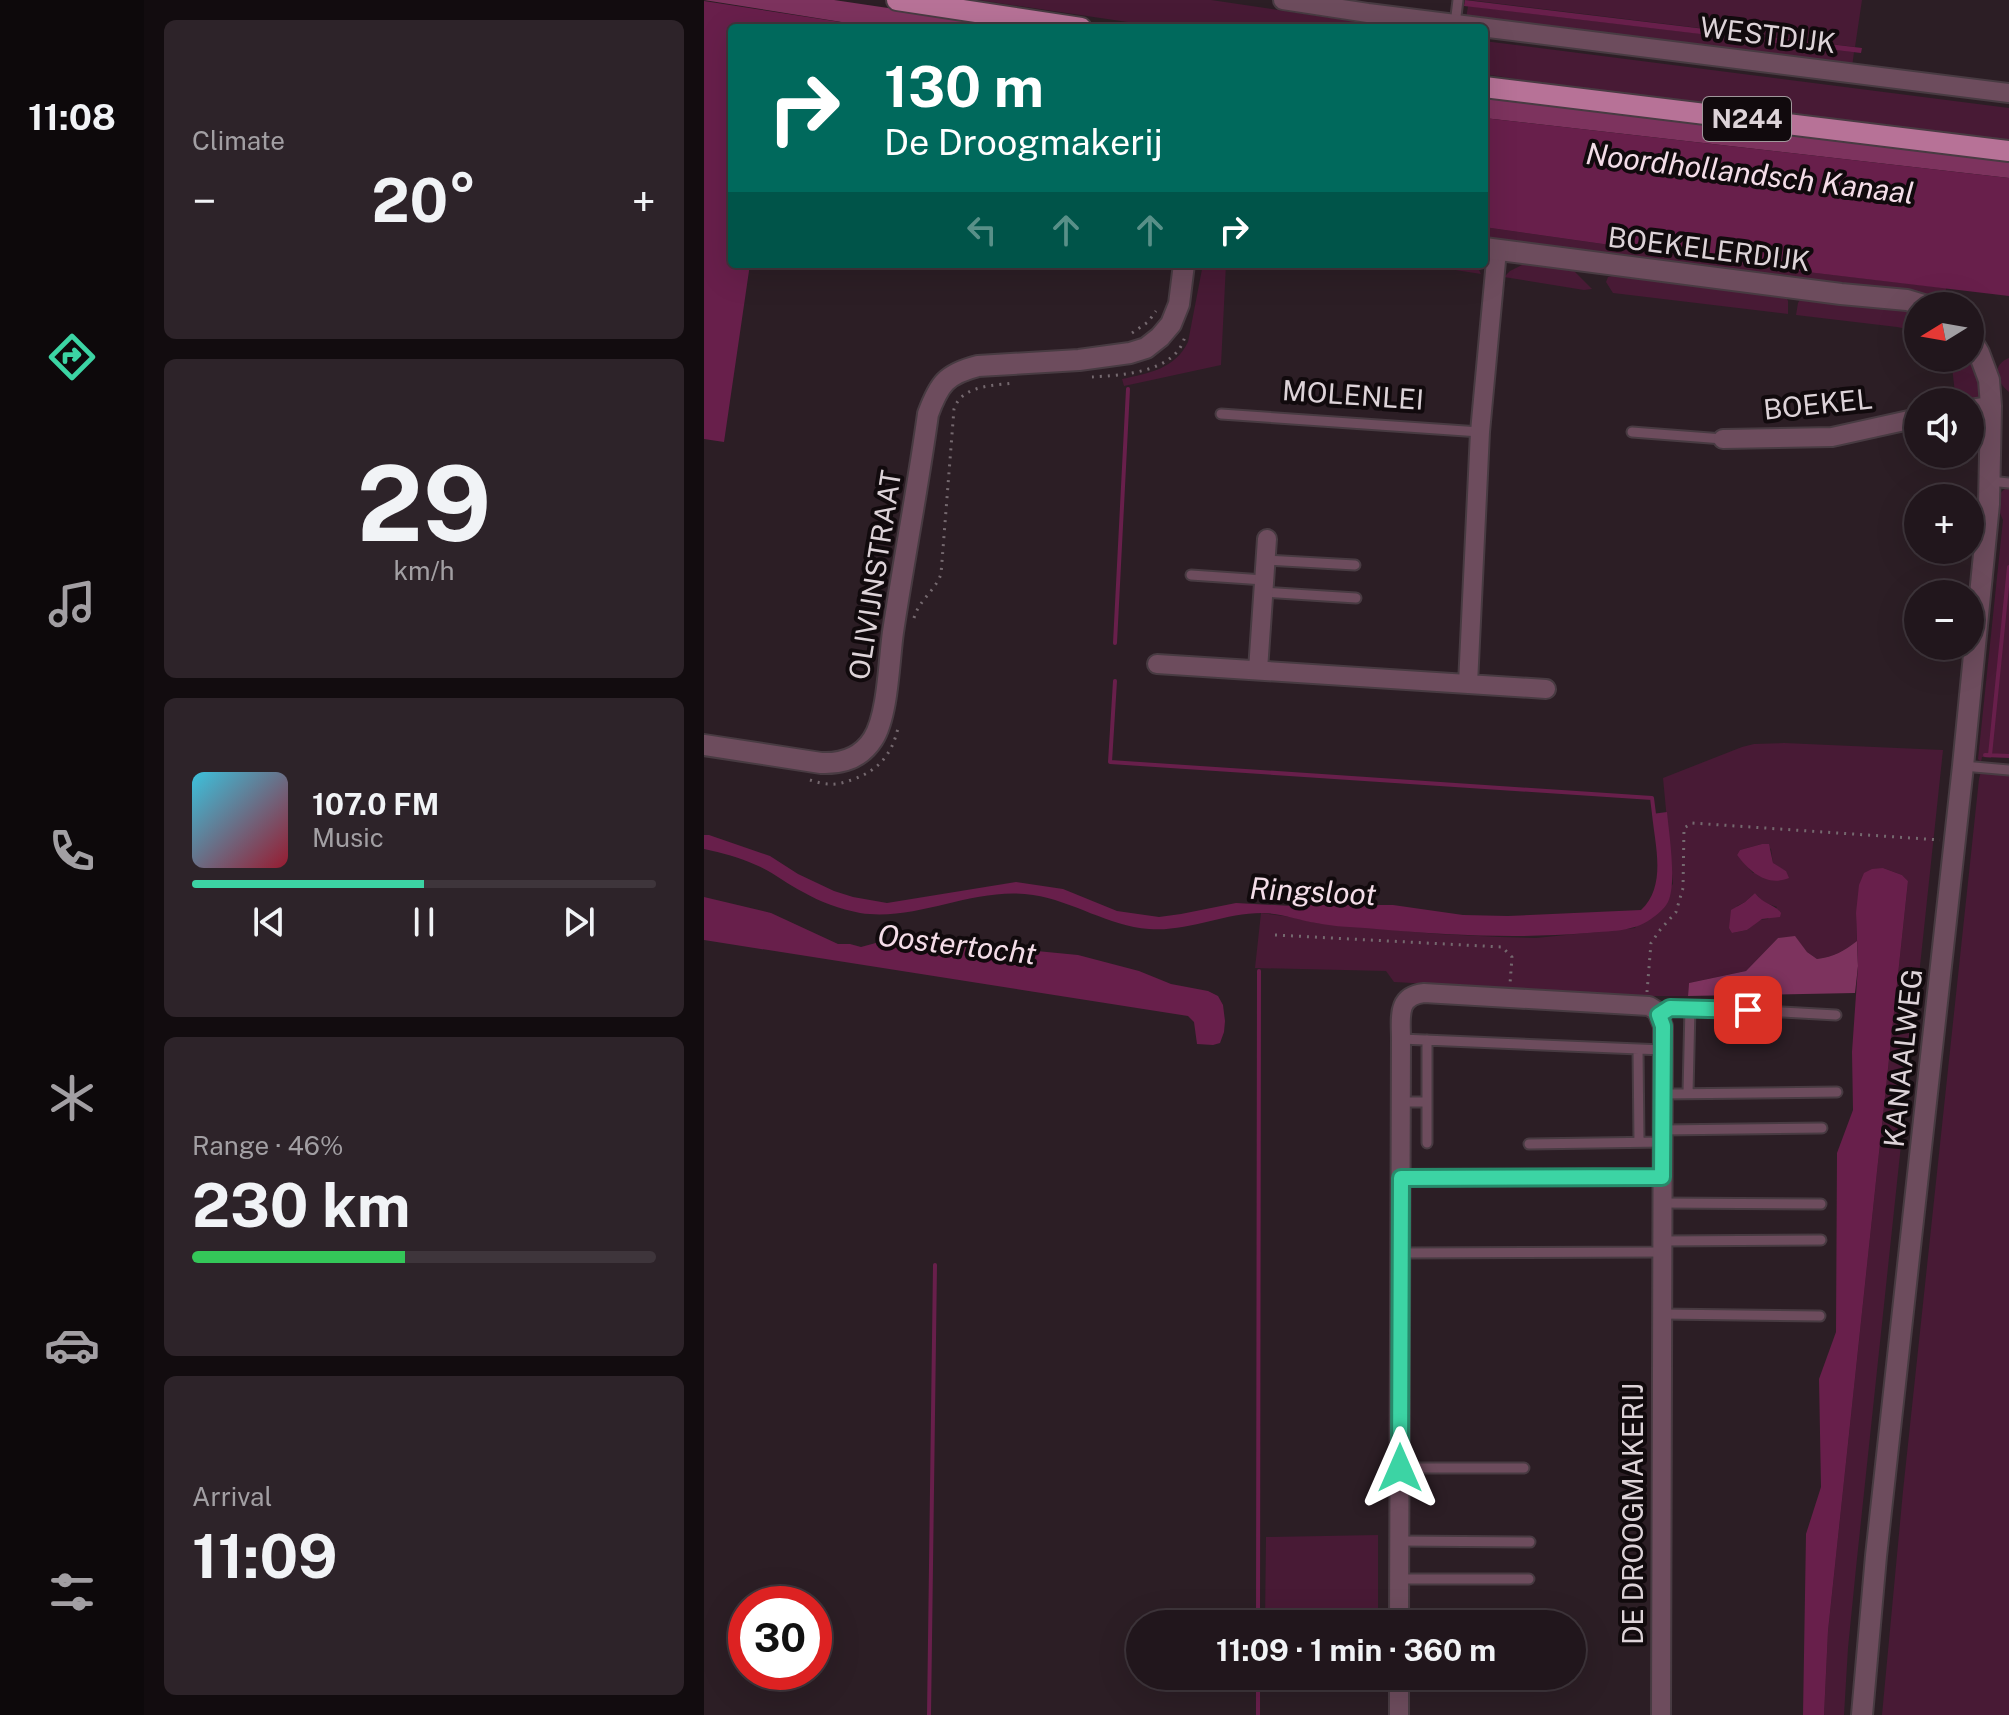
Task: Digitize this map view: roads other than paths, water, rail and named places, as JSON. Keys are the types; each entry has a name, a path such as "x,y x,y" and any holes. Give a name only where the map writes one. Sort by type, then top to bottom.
{"main road":[{"path":"897,0 1055,24"},
{"name":"N244","path":"1488,87 2009,151"}],"street":[{"name":"WESTDIJK","path":"1283,0 1455,24"},
{"name":"WESTDIJK","path":"1488,28 2009,93"},
{"name":"BOEKELERDIJK","path":"1490,249 1904,300"},
{"path":"1468,684 1490,249"},
{"name":"OLIVIJNSTRAAT","path":"704,745 834,764 856,756 871,743 883,713 928,414 937,390 950,377 978,366 1079,360 1146,348 1171,324 1179,304 1184,268"},
{"path":"1984,366 2000,405"},
{"name":"KANAALWEG","path":"1862,1715 1876,1556 1963,766 2000,482 2000,405"},
{"name":"BOEKEL","path":"1723,439 1832,437 1904,421"},
{"path":"1258,670 1267,539"},
{"path":"1157,664 1546,689"},
{"path":"1399,1610 1401,1011 1404,1003 1413,994 1424,993 1653,1011"},
{"name":"DE DROOGMAKERIJ","path":"1653,1011 1663,1026 1661,1715"},
{"path":"1399,1690 1399,1715"}],"lane":[{"path":"1455,24 1458,0"},
{"name":"MOLENLEI","path":"1221,414 1480,432"},
{"path":"1632,432 1723,439"},
{"path":"1265,560 1355,565"},
{"path":"1191,575 1356,598"},
{"path":"1963,766 2009,770"},
{"path":"1688,1093 1690,1007"},
{"path":"1653,1011 1690,1007 1836,1015"},
{"path":"1401,1039 1663,1050"},
{"path":"1427,1040 1427,1143"},
{"path":"1638,1049 1639,1142"},
{"path":"1662,1094 1837,1092"},
{"path":"1401,1102 1427,1102"},
{"path":"1529,1144 1639,1142 1662,1136 1822,1128"},
{"path":"1401,1178 1662,1177"},
{"path":"1662,1203 1821,1204"},
{"path":"1400,1253 1821,1240"},
{"path":"1662,1314 1820,1316"},
{"path":"1400,1468 1524,1468"},
{"path":"1400,1541 1530,1542"},
{"path":"1399,1579 1529,1579"}],"water":[{"path":"1465,0 1862,48 1861,53 1464,6"},
{"path":"704,1 853,24 728,24 728,268 749,268 724,442 704,439"},
{"name":"Noordhollandsch Kanaal","path":"1488,118 2009,178 2009,296 1765,267 1488,228"},
{"path":"1667,812 1672,883 1665,907 1651,919 1629,929 1534,936 1482,936 1331,925 1262,913 1178,928 1149,929 1119,923 1048,898 1011,894 989,895 903,913 860,913 816,899 750,862 704,849 704,835 709,835 770,856 834,891 887,903 1016,882 1063,889 1117,911 1159,917 1236,903 1293,906 1297,905 1299,896 1303,896 1303,905 1393,905 1463,915 1508,916 1641,910 1649,900 1657,877 1652,814"},
{"path":"1769,844 1773,863 1786,871 1789,878 1766,879 1737,855 1740,850"},
{"path":"1883,868 1902,875 1908,881 1828,1631 1824,1715 1803,1715 1806,1534 1821,1487 1819,1379 1836,1332 1837,1153 1853,1110 1852,1052 1858,966 1856,913 1859,885 1864,873"},
{"path":"1755,893 1779,910 1780,917 1762,919 1747,930 1732,933 1729,928 1731,910"},
{"name":"Oostertocht","path":"704,897 771,913 838,944 861,947 883,941 923,947 966,944 1078,955 1218,996 1223,1005 1224,1032 1220,1043 1197,1044 1194,1022 1188,1016 704,940"}],"waterway":[{"path":"1115,643 1128,389"},
{"path":"1990,755 2009,567"},
{"path":"1115,681 1110,762 1652,798 1654,814"},
{"path":"1985,755 2009,756"},
{"path":"1258,1610 1259,971"},
{"path":"929,1715 935,1265"},
{"path":"1258,1690 1258,1715"}],"water label":[{"name":"Ringsloot","path":"1313,892"}]}
